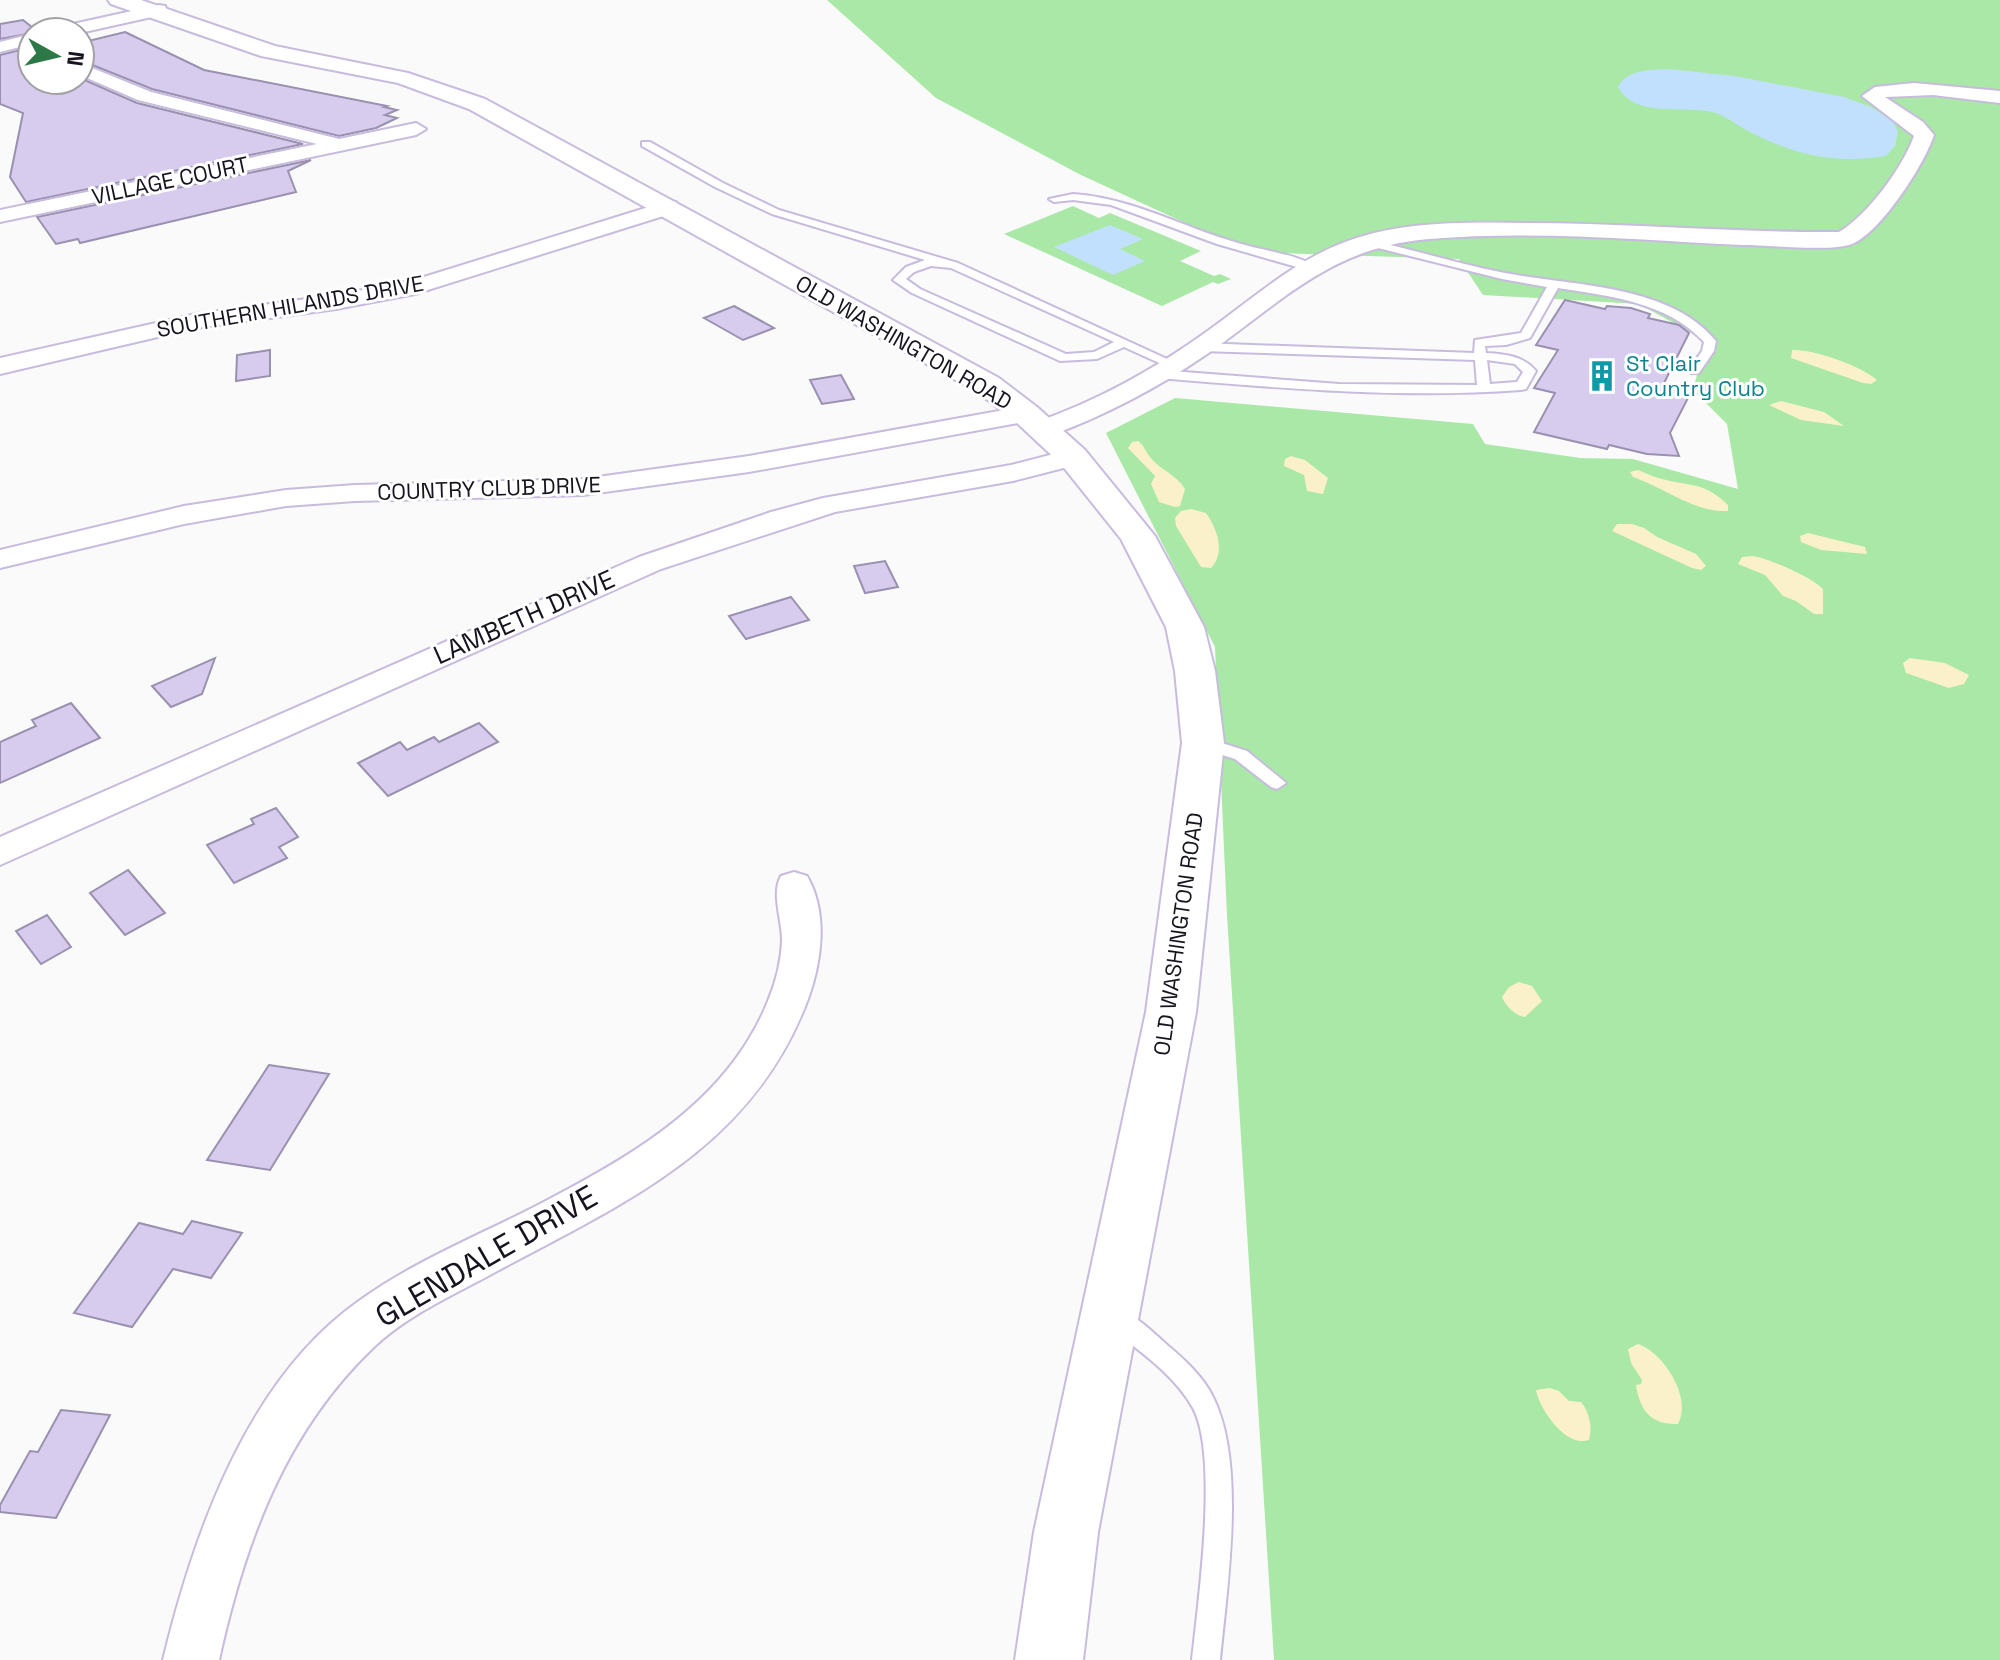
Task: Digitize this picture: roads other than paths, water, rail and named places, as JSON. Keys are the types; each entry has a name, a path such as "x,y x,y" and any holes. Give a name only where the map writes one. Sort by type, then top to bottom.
{"street":[{"name":"OLD WASHINGTON ROAD","path":"118,0 170,5 249,45 377,70 451,91 668,207 988,385 1073,457 1137,536 1185,627 1195,671 1203,743 1171,1012 1066,1532 1049,1660"},
{"path":"96,23 170,5"},
{"name":"VILLAGE COURT","path":"96,75 145,96 339,143"},
{"name":"COUNTRY CLUB DRIVE","path":"0,559 184,515 286,498 355,493 583,487 1087,415 1200,347 1282,288 1349,249 1370,243 1450,230 1557,229 1844,239 1864,227 1918,153 1924,135 1916,126 1871,96 1875,92 1904,88 2000,97"},
{"name":"VILLAGE COURT","path":"0,216 416,129"},
{"name":"SOUTHERN HILANDS DRIVE","path":"0,366 184,323 336,302 415,287 668,207"},
{"name":"LAMBETH DRIVE","path":"0,852 650,563 769,522 833,504 1013,473 1073,457"},
{"name":"GLENDALE DRIVE","path":"191,1660 215,1562 238,1503 261,1453 284,1415 330,1357 359,1329 397,1302 624,1178 684,1141 737,1091 758,1064 799,971 803,928 794,885"}],"lane":[{"path":"646,144 736,193 794,219 954,265 1124,342 1165,369 1325,387 1484,389 1521,386 1530,371 1519,361 1479,356 1200,347"},
{"path":"1054,199 1083,197 1140,211 1210,238 1314,269"},
{"path":"1370,243 1502,276 1647,302 1696,325 1710,341 1708,351 1695,370"},
{"path":"940,262 906,270 899,280 916,291 1064,358 1097,355 1124,342"},
{"path":"1484,389 1479,343 1506,341 1526,335 1554,285"},
{"path":"1203,743 1241,755 1277,783"},
{"path":"1109,1312 1170,1362 1205,1405 1216,1437 1213,1587 1206,1660"}],"water":[{"path":"1669,69 1735,76 1844,97 1871,107 1892,121 1898,131 1895,146 1886,156 1868,158 1834,158 1802,153 1770,142 1716,113 1637,104 1618,87 1633,74"},
{"path":"1110,225 1143,239 1120,249 1145,261 1113,275 1054,247"}],"place":[{"name":"St Clair Country Club","path":"1602,376"}]}
